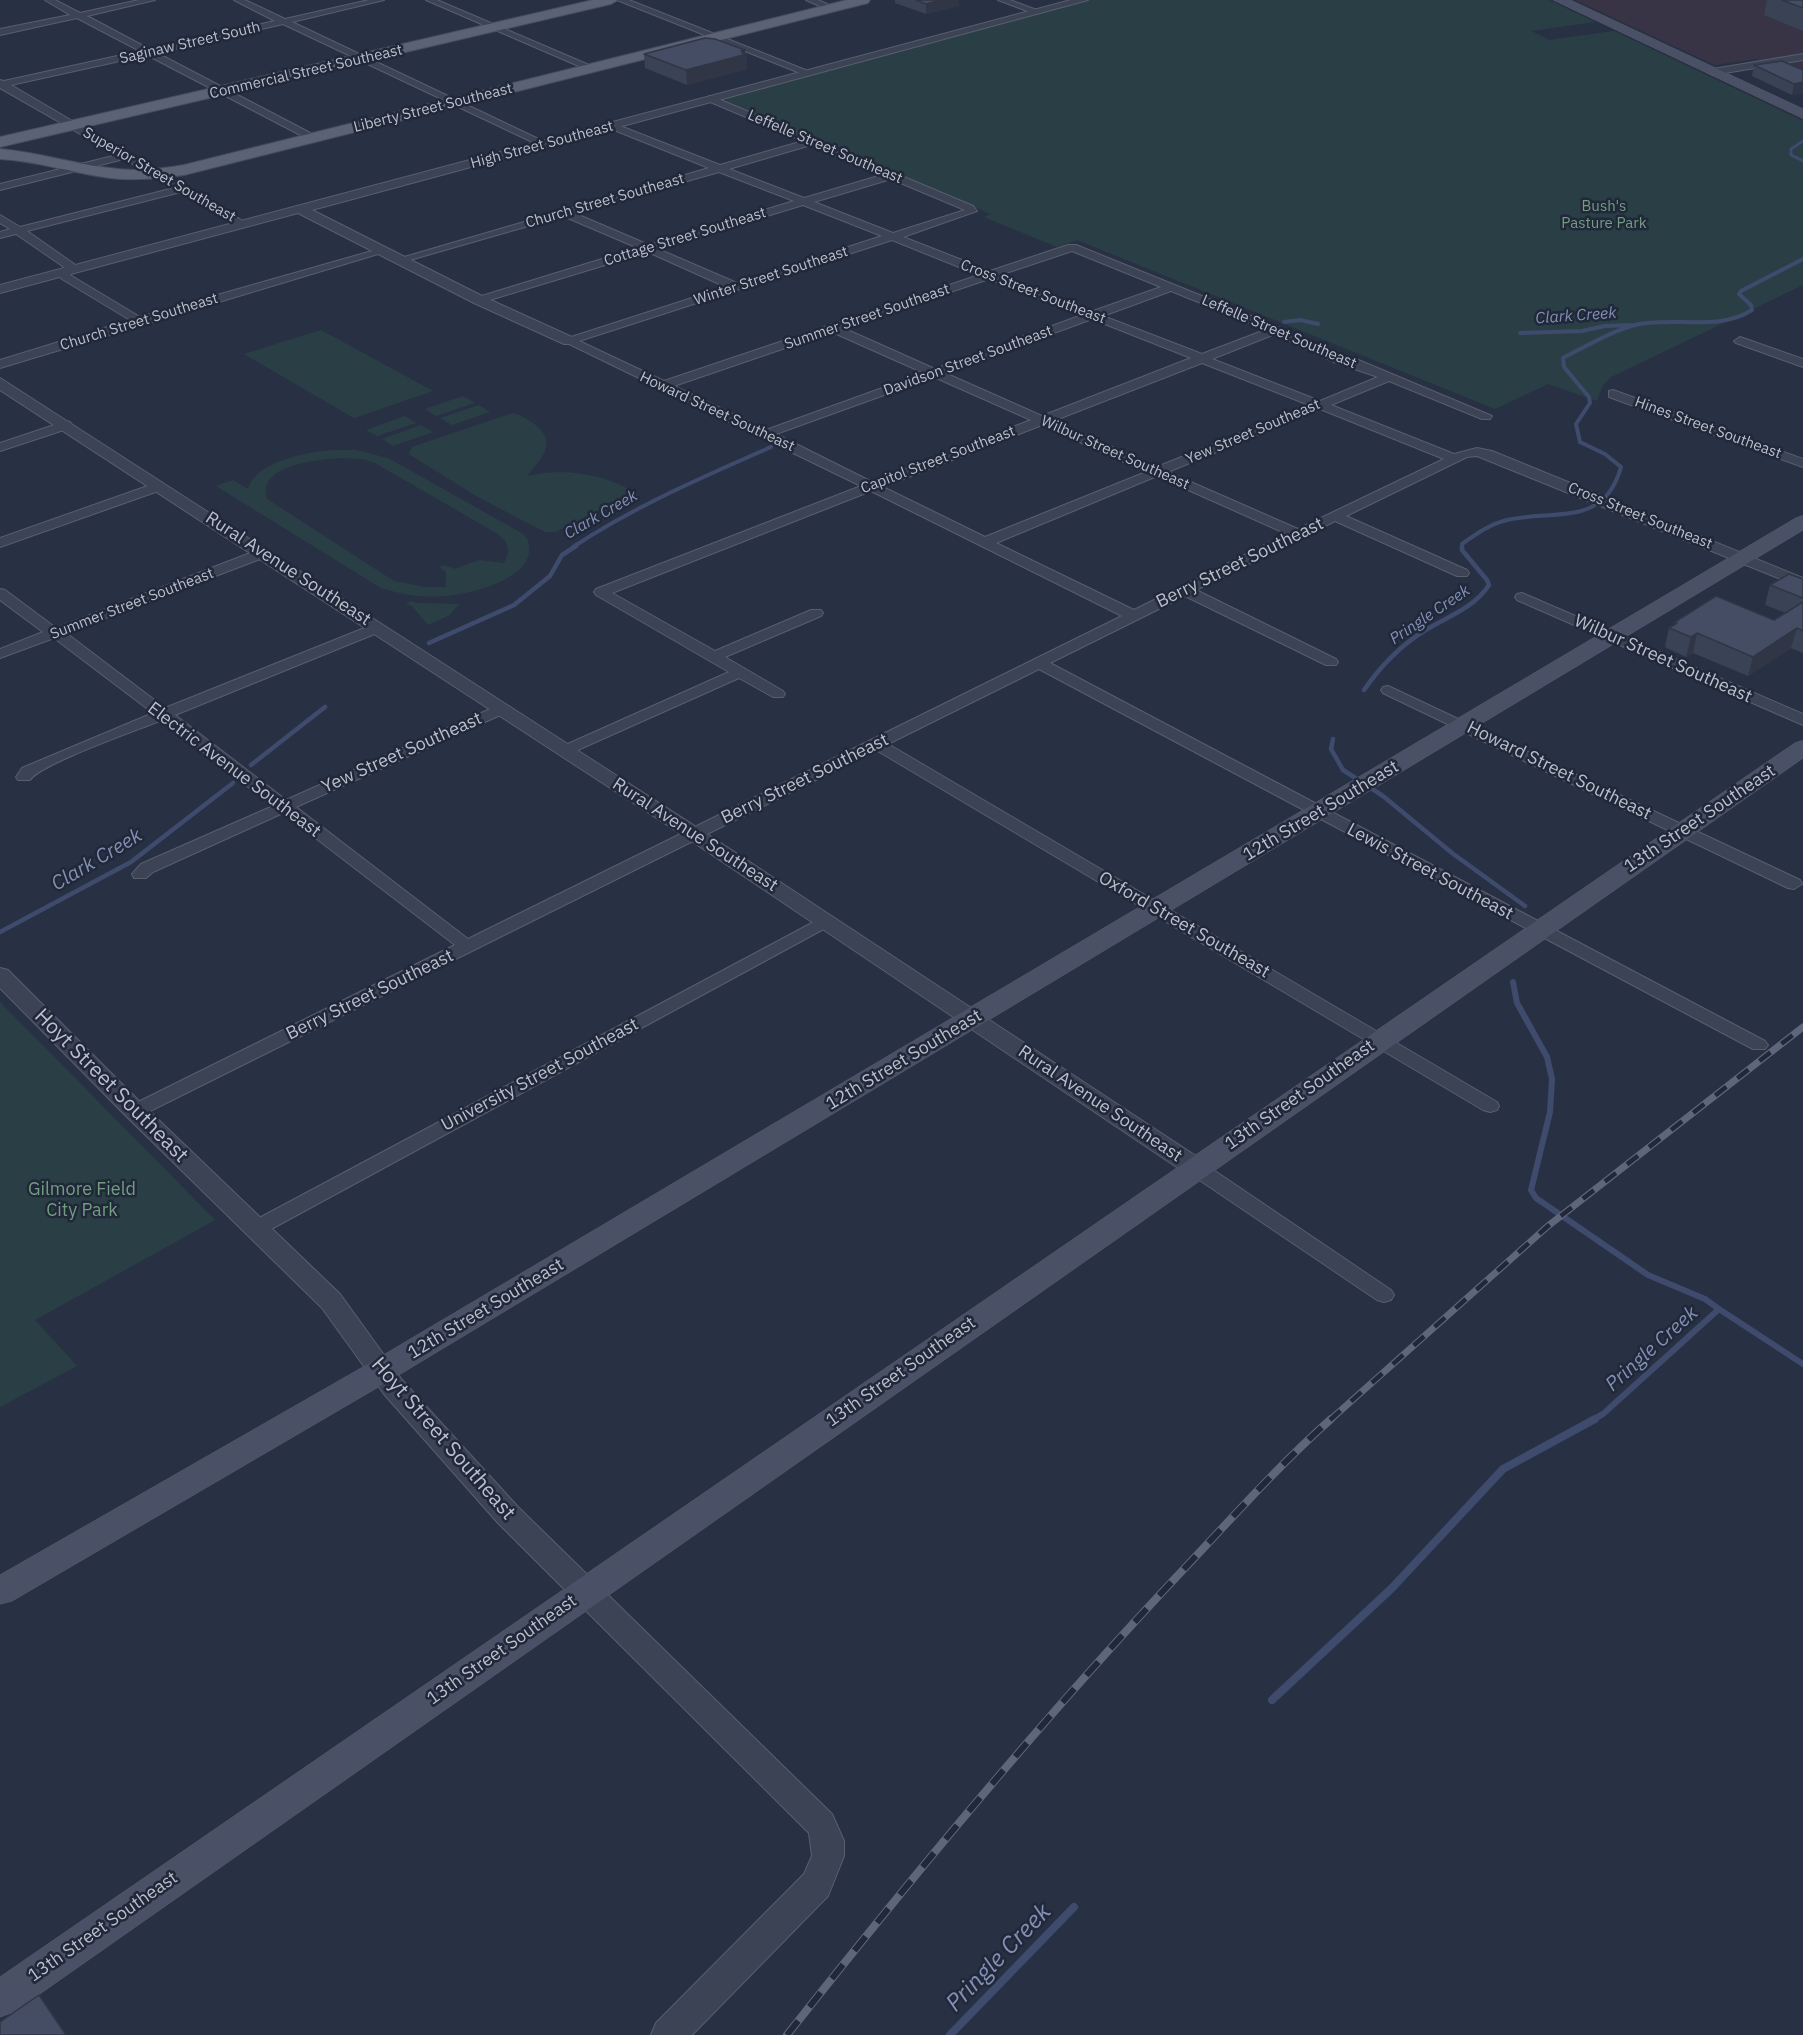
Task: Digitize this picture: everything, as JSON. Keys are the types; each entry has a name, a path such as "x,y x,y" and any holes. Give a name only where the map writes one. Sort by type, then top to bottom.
{"main road":[{"name":"Commercial Street Southeast","path":"0,142 611,0"},
{"name":"Liberty Street Southeast","path":"0,154 33,157 79,168 124,174 156,174 184,170 863,0"},
{"path":"1560,0 1803,114"},
{"name":"12th Street Southeast","path":"0,1591 381,1371 1803,522"},
{"name":"13th Street Southeast","path":"0,1999 1803,748"}],"street":[{"path":"49,0 313,138"},
{"path":"0,32 152,0"},
{"path":"238,0 544,144"},
{"name":"Saginaw Street South","path":"1,84 380,0"},
{"path":"430,0 591,68"},
{"path":"621,0 808,74"},
{"path":"810,0 832,8"},
{"path":"1002,0 1038,12"},
{"name":"High Street Southeast","path":"0,289 1083,0"},
{"path":"1713,72 1803,57"},
{"name":"Superior Street Southeast","path":"1,84 243,224"},
{"name":"Leffelle Street Southeast","path":"711,99 972,211"},
{"name":"Cross Street Southeast","path":"612,126 1454,458"},
{"name":"Church Street Southeast","path":"399,260 812,142"},
{"path":"0,188 126,156"},
{"name":"Cottage Street Southeast","path":"479,300 892,176"},
{"path":"0,235 182,189"},
{"name":"Howard Street Southeast","path":"300,209 479,300 765,434 1134,616"},
{"name":"Winter Street Southeast","path":"569,341 972,211"},
{"path":"565,213 738,287"},
{"path":"0,218 69,264 68,271 64,275 66,277 139,321"},
{"name":"Leffelle Street Southeast","path":"1072,247 1275,330 1338,359 1486,416"},
{"name":"Summer Street Southeast","path":"662,386 1072,247"},
{"name":"Church Street Southeast","path":"0,364 139,321 383,251"},
{"name":"Davidson Street Southeast","path":"765,434 1171,287"},
{"name":"Wilbur Street Southeast","path":"833,328 1298,534"},
{"name":"Capitol Street Southeast","path":"714,657 601,592 1275,330"},
{"path":"1740,341 1803,363"},
{"name":"Yew Street Southeast","path":"986,542 1388,377"},
{"name":"Rural Avenue Southeast","path":"0,383 694,834 1384,1295"},
{"name":"Hines Street Southeast","path":"1613,394 1803,463"},
{"path":"0,447 66,425"},
{"name":"Cross Street Southeast","path":"1477,452 1496,457 1803,583"},
{"name":"Berry Street Southeast","path":"135,1111 1298,534 1454,458 1477,452"},
{"path":"0,543 159,486"},
{"path":"1335,516 1461,573"},
{"name":"Summer Street Southeast","path":"0,654 263,554"},
{"path":"1185,590 1331,662"},
{"name":"Electric Avenue Southeast","path":"0,593 64,638 468,947"},
{"name":"Wilbur Street Southeast","path":"1522,597 1803,720"},
{"path":"714,657 816,613"},
{"path":"24,777 28,771 46,762 377,628"},
{"path":"714,657 778,694"},
{"name":"Lewis Street Southeast","path":"1038,663 1759,1045"},
{"path":"566,750 740,672"},
{"name":"Howard Street Southeast","path":"1388,690 1794,884"},
{"name":"Yew Street Southeast","path":"140,874 147,868 282,806 502,709"},
{"name":"Oxford Street Southeast","path":"877,744 1490,1106"},
{"name":"University Street Southeast","path":"255,1229 825,921"},
{"name":"Hoyt Street Southeast","path":"0,975 135,1111 331,1301 381,1371 438,1439 495,1501 821,1824 829,1839 829,1854 826,1867 816,1885 669,2035"}],"shaded area":[{"path":"1575,0 1803,0 1803,79 1756,59 1715,65"}],"green space":[{"name":"Bush's Pasture Park","path":"1090,0 1549,0 1595,22 1531,31 1549,40 1614,31 1803,121 1803,285 1611,377 1603,385 1597,401 1548,384 1495,409 1077,240 1057,247 984,217 991,214 722,101"},
{"path":"321,330 433,391 354,418 244,354"},
{"path":"463,396 475,403 436,416 425,409"},
{"path":"479,405 490,412 452,425 440,418"},
{"path":"513,413 538,427 546,439 544,453 527,476 556,472 585,474 613,482 639,495 555,532 545,532 476,496 409,454 412,447"},
{"path":"405,416 416,423 377,436 366,430"},
{"path":"421,425 433,432 393,446 382,439"},
{"path":"355,450 388,458 522,533 529,543 527,559 512,575 475,591 434,597 398,593 381,588 216,486 233,480 248,489 253,479 272,464 324,451","holes":["327,459 363,459 375,463 498,534 505,540 508,547 504,563 479,560 455,569 444,565 439,567 446,572 446,587 425,587 394,581 267,499 266,488 270,479 290,467"]},
{"path":"411,601 459,604 450,615 428,625 412,606 406,604"},
{"name":"Gilmore Field City Park","path":"0,1002 215,1220 35,1320 77,1366 0,1407"}],"building":[{"path":"916,0 941,0 926,4"},
{"path":"1782,0 1803,0 1803,8"},
{"path":"705,38 715,39 745,50 741,51 747,54 686,70 644,54"},
{"path":"1782,61 1803,70 1803,82 1794,84 1754,65"},
{"path":"1789,574 1803,579 1803,598 1770,585"},
{"path":"1716,596 1774,620 1803,602 1803,631 1797,628 1753,657 1697,633 1691,637 1669,628"},
{"path":"39,1995 66,2035 0,2035 0,2022"}],"waterway":[{"name":"Pringle Creek","path":"1803,141 1791,149 1791,155 1803,161"},
{"name":"Pringle Creek","path":"1364,690 1384,665 1407,643 1468,606 1489,585 1462,550 1462,544 1489,527 1507,520 1576,512 1590,508 1603,499 1613,486 1621,467 1605,454 1580,442 1576,424 1590,403 1589,397 1564,367 1563,358 1610,334 1639,324 1712,322 1739,316 1752,310 1751,305 1739,294 1741,291 1803,259"},
{"name":"Clark Creek","path":"1284,322 1300,320 1318,324"},
{"name":"Clark Creek","path":"1520,333 1582,331 1605,326 1631,325"},
{"name":"Clark Creek","path":"573,547 645,505 771,447"},
{"name":"Clark Creek","path":"429,643 514,605 550,576 562,555 576,546"},
{"name":"Clark Creek","path":"251,765 325,707"},
{"name":"Pringle Creek","path":"1333,739 1331,749 1343,770 1383,796 1452,853 1525,906"},
{"name":"Clark Creek","path":"0,932 131,862 233,783"},
{"name":"Pringle Creek","path":"1513,982 1517,1003 1547,1057 1552,1079 1550,1112 1531,1190 1536,1198 1648,1275 1705,1299 1719,1309"},
{"name":"Pringle Creek","path":"1592,1420 1603,1414 1719,1309"},
{"path":"1719,1309 1803,1364"},
{"name":"Pringle Creek","path":"1272,1700 1392,1588 1503,1469 1595,1419"},
{"name":"Pringle Creek","path":"950,2035 1074,1907"}],"railway":[{"path":"1330,1420 1548,1226 1803,1027"},
{"path":"787,2035 930,1857 1079,1684 1255,1493 1331,1419"}]}
